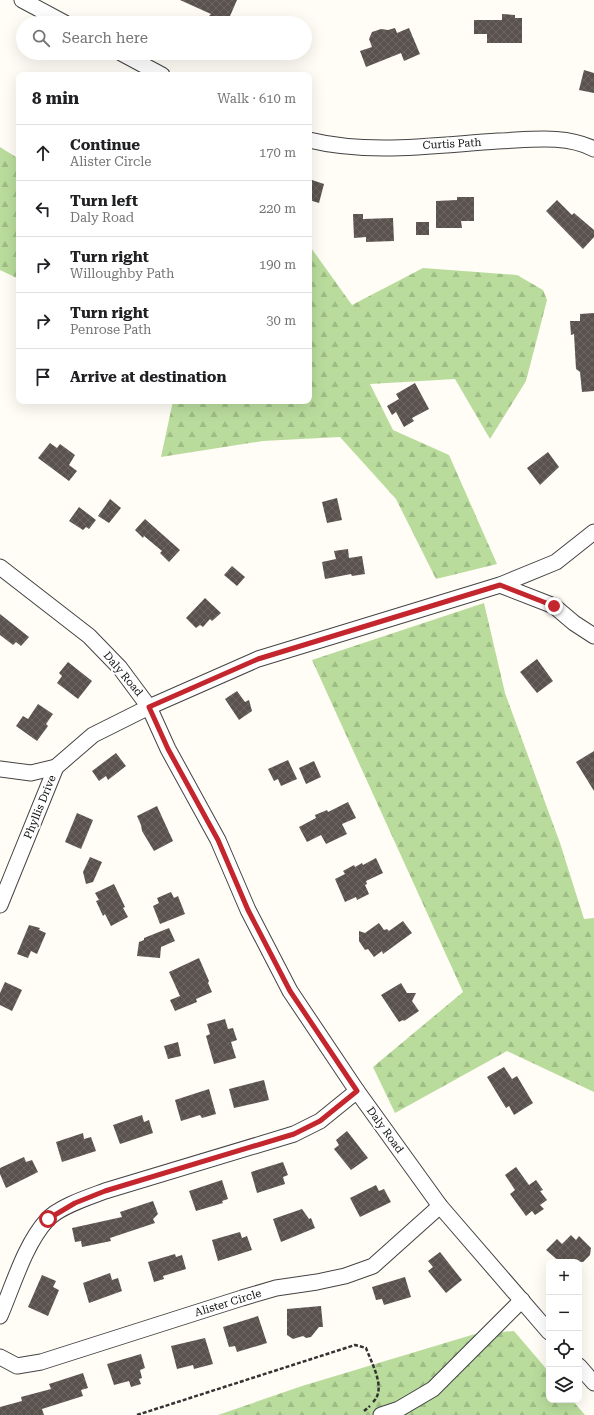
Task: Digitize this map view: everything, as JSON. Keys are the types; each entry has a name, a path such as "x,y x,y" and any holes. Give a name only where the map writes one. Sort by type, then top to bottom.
{"street":[{"path":"22,0 52,16"},
{"path":"134,60 156,72"},
{"name":"Curtis Path","path":"312,141 329,145 369,148 549,138 583,143 594,149"},
{"name":"Phyllis Drive","path":"0,905 56,767 93,735 149,707 258,659 500,585 556,562 594,532"},
{"name":"Daly Road","path":"0,567 89,636 120,668 149,707 168,749 218,840 248,910 290,991 357,1091 440,1206 548,1331"},
{"path":"500,585 554,606 574,623 594,636"},
{"path":"0,769 31,773 56,767"},
{"path":"0,1316 30,1246 48,1219 75,1203 105,1191 294,1134 320,1121 357,1091"},
{"name":"Alister Circle","path":"0,1357 17,1366 41,1362 276,1288 345,1276 372,1266 440,1206"},
{"path":"381,1415 399,1409 433,1389 522,1300"},
{"path":"580,1367 594,1383"}],"path":[{"path":"137,1415 355,1345 366,1348 379,1382 376,1399 364,1411"}],"green space":[{"path":"0,147 16,157 16,278 0,270"},
{"path":"312,249 352,305 423,268 517,275 543,290 547,300 526,381 490,439 455,379 370,384 393,430 449,455 497,564 436,579 396,499 340,437 263,441 161,457 172,404 312,404"},
{"path":"484,603 505,693 560,843 584,919 594,918 594,1092 507,1051 395,1113 373,1067 463,992 312,660"},
{"path":"514,1331 546,1368 546,1403 575,1403 585,1415 218,1415 302,1386 475,1334"}],"building":[{"path":"180,0 237,0 230,16 209,16 211,14"},
{"path":"502,14 515,15 515,18 522,18 522,43 487,43 487,34 474,34 474,20 502,20"},
{"path":"395,28 397,33 409,28 420,54 404,61 401,53 366,67 360,51 372,47 369,39 372,32 381,29 388,30"},
{"path":"584,70 594,73 594,93 579,90"},
{"path":"312,180 324,184 319,203 312,201"},
{"path":"457,197 474,197 474,221 461,221 462,228 436,228 436,201 457,200"},
{"path":"557,200 572,215 574,213 594,230 594,237 583,249 546,211"},
{"path":"353,214 363,214 363,219 393,218 394,241 366,242 366,237 354,238"},
{"path":"416,222 429,222 429,235 416,235"},
{"path":"594,313 594,391 582,392 580,372 576,369 574,334 571,335 570,321 580,321 580,314"},
{"path":"415,383 429,409 412,418 414,421 404,427 396,412 392,415 387,406 399,399 396,394"},
{"path":"50,443 57,448 60,444 75,455 69,465 77,471 69,481 38,458"},
{"path":"548,452 559,467 540,485 527,468"},
{"path":"337,498 342,520 327,523 322,502"},
{"path":"110,499 121,508 109,523 98,516"},
{"path":"79,507 96,520 89,529 86,527 83,530 69,521"},
{"path":"145,519 180,550 169,562 160,553 162,551 144,536 143,538 135,530"},
{"path":"348,549 349,558 362,556 365,574 352,576 351,574 325,579 322,562 336,559 334,551"},
{"path":"232,566 245,577 237,586 224,575"},
{"path":"205,598 221,613 212,621 210,619 203,627 200,625 196,628 186,618"},
{"path":"0,614 29,637 21,646 16,642 13,645 0,635"},
{"path":"537,659 553,681 537,693 520,672"},
{"path":"68,662 92,681 78,699 57,683 62,676 59,673"},
{"path":"237,691 245,702 249,700 252,711 239,720 225,699"},
{"path":"38,704 53,714 46,724 48,726 37,741 16,726 23,716 28,719"},
{"path":"594,751 594,791 576,762"},
{"path":"116,753 126,766 108,780 106,776 99,781 92,771"},
{"path":"288,760 297,779 281,786 278,779 274,781 268,769"},
{"path":"314,761 321,777 306,784 299,768"},
{"path":"348,802 356,818 342,824 347,834 326,844 321,835 307,842 299,827 316,818 315,815 327,810 328,812"},
{"path":"157,806 173,841 154,851 142,831 137,816"},
{"path":"77,813 93,820 81,849 65,842"},
{"path":"90,857 102,862 93,882 86,884 83,872"},
{"path":"376,858 383,873 366,881 367,884 365,885 369,894 357,900 356,897 345,902 335,879 345,874 343,871 354,865 355,867 362,863 363,865"},
{"path":"114,884 128,917 111,926 105,914 103,916 96,901 99,900 95,893"},
{"path":"171,892 174,898 178,896 185,914 160,924 153,906 159,903 157,898"},
{"path":"403,921 412,933 383,954 382,951 374,957 368,949 365,950 359,941 359,931 365,933 379,923 384,930 387,929 389,931"},
{"path":"29,925 40,928 39,930 46,933 37,954 31,951 28,958 17,954"},
{"path":"169,928 175,941 161,947 160,958 137,956 139,942 144,940 144,938"},
{"path":"199,958 212,992 196,999 197,1002 175,1011 170,1000 180,996 169,972"},
{"path":"5,982 22,990 12,1011 0,1005 0,993"},
{"path":"401,983 407,993 416,993 412,1001 419,1011 404,1021 399,1022 381,995"},
{"path":"225,1019 228,1029 233,1028 237,1040 231,1042 236,1058 214,1064 206,1036 210,1034 207,1024"},
{"path":"178,1042 181,1056 168,1059 164,1046"},
{"path":"504,1067 512,1079 517,1076 533,1103 514,1115 509,1106 506,1108 487,1077"},
{"path":"264,1080 269,1100 234,1108 229,1089"},
{"path":"209,1089 216,1114 202,1118 200,1115 181,1121 175,1100"},
{"path":"142,1115 144,1122 149,1120 153,1133 120,1144 113,1125"},
{"path":"347,1131 368,1158 351,1170 334,1149 339,1145 336,1140"},
{"path":"83,1133 84,1139 91,1137 96,1151 62,1162 56,1142"},
{"path":"24,1157 26,1162 32,1160 38,1172 6,1188 0,1174 0,1168"},
{"path":"283,1162 288,1175 283,1177 285,1184 257,1193 251,1172"},
{"path":"516,1167 529,1185 536,1180 543,1190 540,1191 547,1200 540,1205 544,1209 535,1215 532,1211 526,1216 510,1194 515,1190 505,1175"},
{"path":"222,1180 228,1199 222,1201 223,1203 196,1211 189,1191"},
{"path":"376,1185 379,1191 384,1189 391,1202 360,1217 350,1198"},
{"path":"153,1201 158,1214 153,1219 155,1223 110,1238 111,1241 82,1247 81,1241 75,1242 72,1228 122,1217 120,1212"},
{"path":"302,1209 309,1219 311,1218 315,1228 281,1242 273,1219"},
{"path":"240,1232 242,1238 247,1236 252,1250 218,1261 212,1240"},
{"path":"571,1235 576,1240 579,1236 591,1248 590,1255 582,1262 582,1259 556,1259 546,1250 557,1239 562,1244"},
{"path":"440,1252 462,1280 446,1293 428,1271 433,1267 428,1261"},
{"path":"175,1254 176,1257 182,1255 186,1269 163,1276 164,1279 154,1282 148,1262"},
{"path":"110,1273 112,1280 118,1278 122,1291 89,1303 83,1283"},
{"path":"42,1275 56,1281 53,1287 59,1290 48,1316 28,1307"},
{"path":"405,1277 411,1297 384,1305 382,1299 376,1300 372,1287"},
{"path":"321,1306 323,1327 319,1327 311,1337 306,1338 303,1336 293,1339 287,1335 287,1309"},
{"path":"258,1316 267,1343 237,1352 235,1346 229,1347 223,1327"},
{"path":"205,1338 213,1364 194,1369 193,1365 177,1369 171,1346"},
{"path":"141,1354 145,1368 140,1370 142,1378 139,1379 141,1384 131,1387 129,1381 114,1385 107,1364"},
{"path":"83,1373 88,1388 81,1390 83,1396 42,1409 44,1415 0,1415 0,1407 22,1401 21,1397 51,1389 49,1384"}],"route":[{"path":"48,1219 75,1203 105,1191 294,1134 320,1121 357,1091 290,991 248,910 218,840 168,749 149,707 258,659 500,585 554,606"}]}
